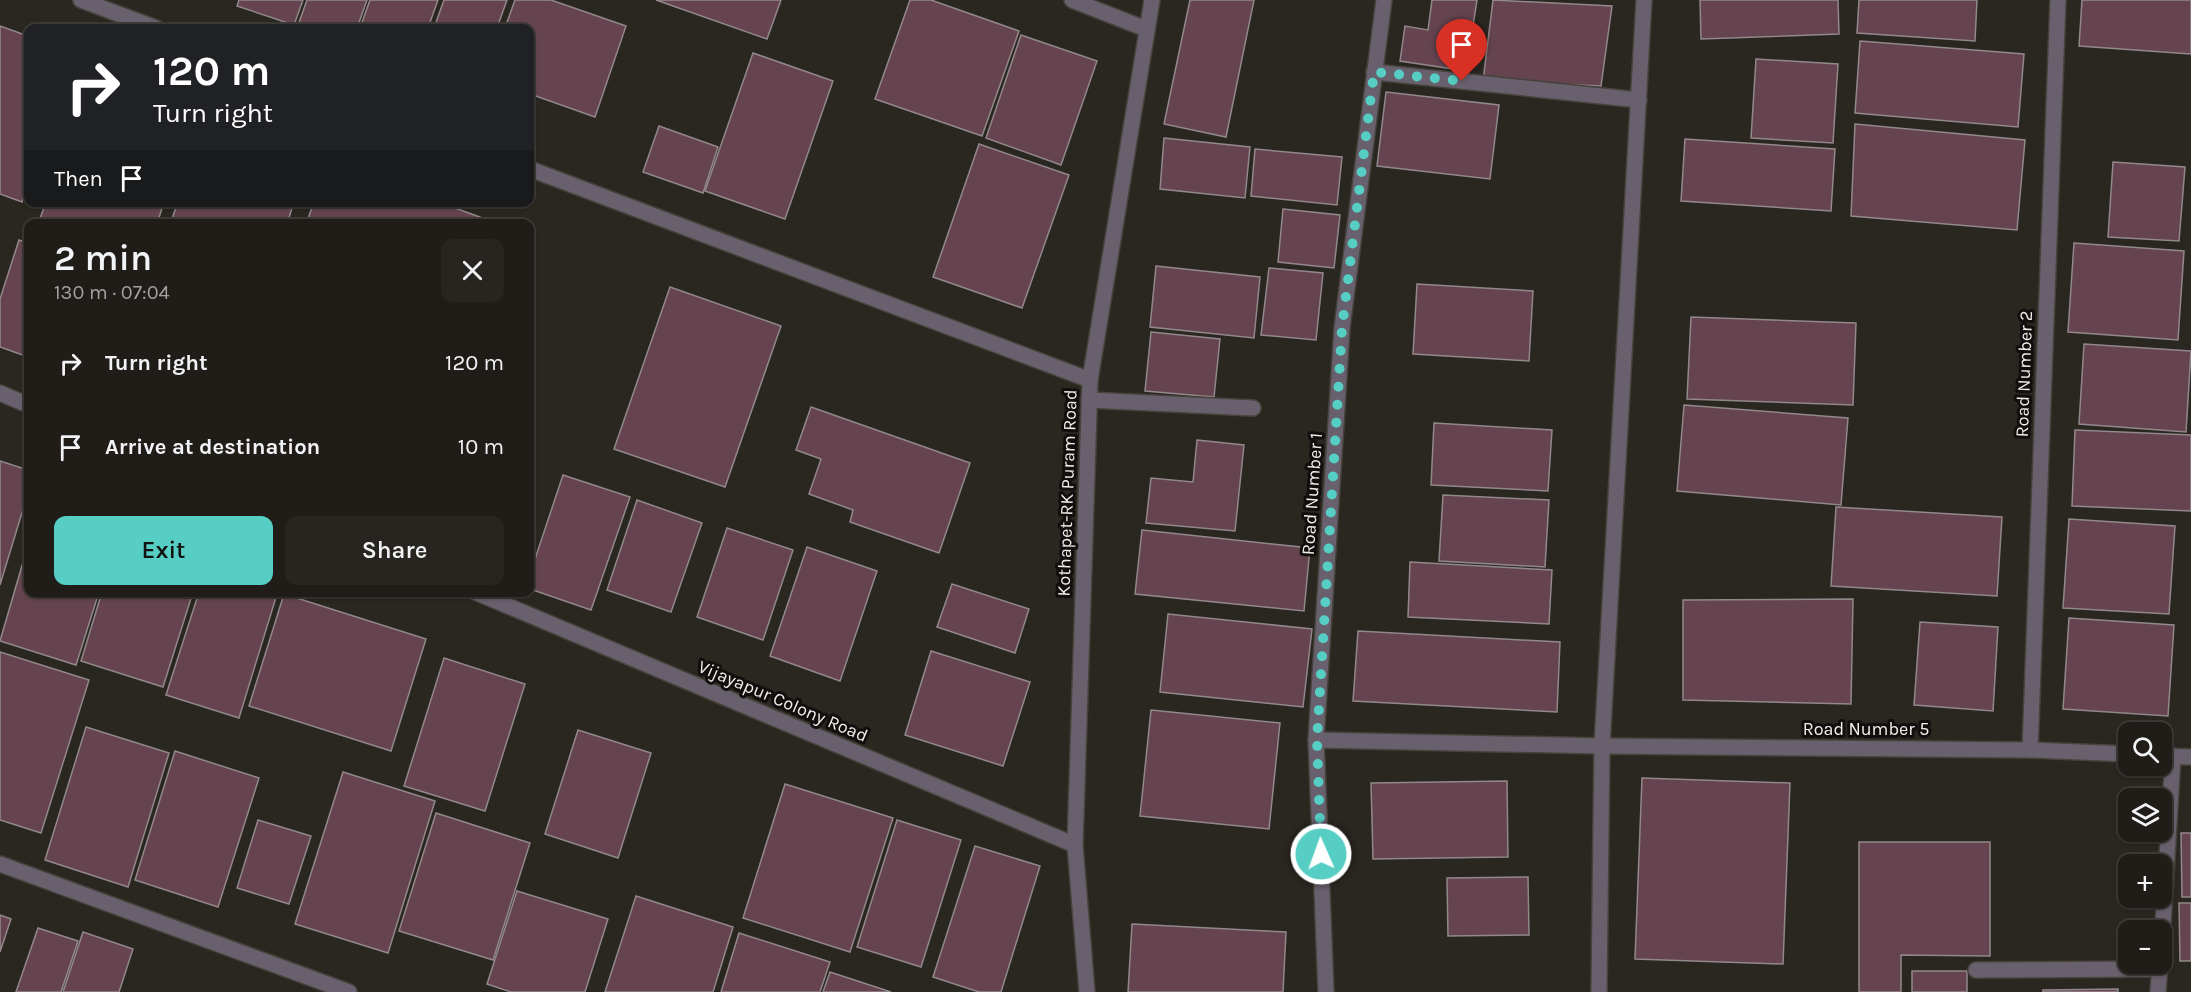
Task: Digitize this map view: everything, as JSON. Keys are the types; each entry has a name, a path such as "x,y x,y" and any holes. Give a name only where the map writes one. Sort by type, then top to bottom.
{"street":[{"path":"81,0 145,24"},
{"path":"1072,0 1146,29"},
{"name":"Kothapet-RK Puram Road","path":"1087,992 1075,845 1090,380 1152,0"},
{"name":"Road Number 1","path":"1326,992 1317,740 1342,328 1384,0"},
{"path":"1599,992 1602,746 1644,0"},
{"name":"Road Number 2","path":"2030,750 2058,0"},
{"path":"1374,72 1639,100"},
{"path":"534,171 1090,380"},
{"path":"0,393 24,403"},
{"path":"1089,400 1253,408"},
{"name":"Vijayapur Colony Road","path":"488,597 1075,845"},
{"name":"Road Number 5","path":"1317,740 1602,746 2030,750 2118,754"},
{"path":"2172,756 2191,757"},
{"path":"2163,920 2166,776"},
{"path":"0,864 349,992"},
{"path":"1976,970 2118,967"},
{"path":"2158,992 2159,974"}],"building":[{"path":"239,0 303,0 294,24 237,6"},
{"path":"307,0 367,0 358,24 298,24"},
{"path":"370,0 438,0 429,24 361,24"},
{"path":"444,0 507,0 498,24 435,24"},
{"path":"515,0 551,0 626,26 595,117 534,95 534,24 506,24"},
{"path":"656,0 781,0 767,39"},
{"path":"910,0 931,0 1019,31 982,136 875,99"},
{"path":"1190,0 1254,0 1226,137 1164,124"},
{"path":"1432,0 1477,0 1466,71 1400,61 1405,26 1428,30"},
{"path":"1493,0 1612,6 1601,86 1483,81"},
{"path":"1700,0 1838,0 1839,34 1701,39"},
{"path":"1859,0 1977,0 1975,41 1857,33"},
{"path":"2082,0 2191,0 2191,54 2079,46"},
{"path":"0,26 24,35 24,196 22,202 0,194"},
{"path":"1021,35 1097,61 1061,165 986,138"},
{"path":"1860,41 2024,54 2018,127 1855,113"},
{"path":"753,53 833,81 785,219 705,191"},
{"path":"1756,59 1838,64 1833,143 1751,138"},
{"path":"1386,92 1499,105 1490,179 1377,166"},
{"path":"1855,124 2025,140 2017,230 1851,216"},
{"path":"659,126 718,147 703,193 643,172"},
{"path":"1164,138 1250,147 1245,198 1160,189"},
{"path":"1685,139 1835,149 1831,211 1681,201"},
{"path":"979,144 1069,175 1022,308 933,277"},
{"path":"1255,149 1342,157 1337,205 1251,196"},
{"path":"2113,162 2185,167 2179,241 2108,237"},
{"path":"44,207 162,207 159,219 40,219"},
{"path":"176,207 292,207 289,219 172,219"},
{"path":"312,207 453,207 485,219 308,219"},
{"path":"1283,209 1340,215 1334,268 1278,262"},
{"path":"19,240 24,242 24,356 0,347 0,299"},
{"path":"2074,243 2184,251 2178,340 2068,332"},
{"path":"1156,266 1260,277 1254,338 1150,327"},
{"path":"1269,268 1323,273 1316,340 1261,335"},
{"path":"1417,284 1533,291 1529,361 1413,354"},
{"path":"670,287 781,326 725,487 614,449"},
{"path":"1691,317 1856,323 1853,405 1687,399"},
{"path":"1151,332 1220,339 1214,397 1145,391"},
{"path":"2084,344 2191,351 2186,432 2079,424"},
{"path":"1684,405 1848,418 1841,505 1677,491"},
{"path":"811,407 970,463 939,553 850,522 853,510 809,494 821,459 796,450"},
{"path":"1434,423 1552,430 1548,491 1431,485"},
{"path":"2075,430 2191,435 2191,511 2072,506"},
{"path":"1197,440 1244,445 1235,531 1146,523 1151,478 1193,482"},
{"path":"0,461 24,469 24,506 0,585"},
{"path":"563,475 630,497 591,610 534,590 534,562"},
{"path":"1443,495 1549,500 1545,567 1439,561"},
{"path":"637,500 702,523 671,612 607,590"},
{"path":"1836,507 2002,517 1997,596 1831,586"},
{"path":"2069,519 2175,526 2169,614 2063,608"},
{"path":"727,528 793,550 763,640 697,617"},
{"path":"1142,530 1310,548 1304,611 1135,594"},
{"path":"807,547 877,571 840,681 770,656"},
{"path":"24,559 24,597 97,597 76,665 0,641"},
{"path":"1410,562 1552,570 1549,624 1408,617"},
{"path":"952,584 1029,609 1015,653 937,627"},
{"path":"100,597 191,597 163,687 81,661"},
{"path":"197,597 276,597 239,718 166,695"},
{"path":"283,597 293,597 426,639 391,751 249,706"},
{"path":"1853,599 1851,704 1683,700 1683,600"},
{"path":"1168,614 1312,629 1303,707 1160,692"},
{"path":"2069,618 2174,625 2168,716 2063,709"},
{"path":"1920,622 1998,627 1993,711 1914,705"},
{"path":"1358,631 1560,642 1557,712 1353,701"},
{"path":"931,651 1030,682 1003,766 905,735"},
{"path":"0,652 89,680 41,833 0,820"},
{"path":"444,658 525,684 485,811 404,786"},
{"path":"1151,710 1280,723 1269,829 1140,816"},
{"path":"86,727 169,753 128,887 45,860"},
{"path":"578,730 651,753 618,858 545,834"},
{"path":"175,751 259,778 218,907 135,880"},
{"path":"343,772 435,801 388,953 295,924"},
{"path":"1642,778 1790,783 1783,964 1635,959"},
{"path":"1507,781 1508,857 1373,859 1371,783"},
{"path":"785,784 893,818 850,952 743,918"},
{"path":"436,813 530,843 493,960 399,931"},
{"path":"258,820 311,836 289,904 237,888"},
{"path":"897,820 961,840 921,967 857,947"},
{"path":"2181,833 2191,833 2191,897 2182,897"},
{"path":"1859,842 1990,842 1990,956 1901,955 1901,992 1859,992"},
{"path":"975,846 1040,866 1001,992 979,992 933,977"},
{"path":"1528,877 1529,935 1448,936 1447,878"},
{"path":"517,891 608,919 585,992 511,992 487,984"},
{"path":"636,896 733,927 713,992 605,992"},
{"path":"2179,903 2191,903 2191,961 2180,961"},
{"path":"0,915 11,919 0,952"},
{"path":"1132,924 1286,932 1283,992 1128,992"},
{"path":"38,928 78,941 61,992 16,992"},
{"path":"83,932 133,949 119,992 63,992"},
{"path":"739,933 830,962 820,992 721,992"},
{"path":"1912,971 1967,971 1967,992 1912,992"},
{"path":"830,972 891,992 823,992"},
{"path":"2118,989 2118,992 2043,992 2043,990"}],"route":[{"path":"1321,854 1317,740 1342,328 1374,72 1462,81"}]}
